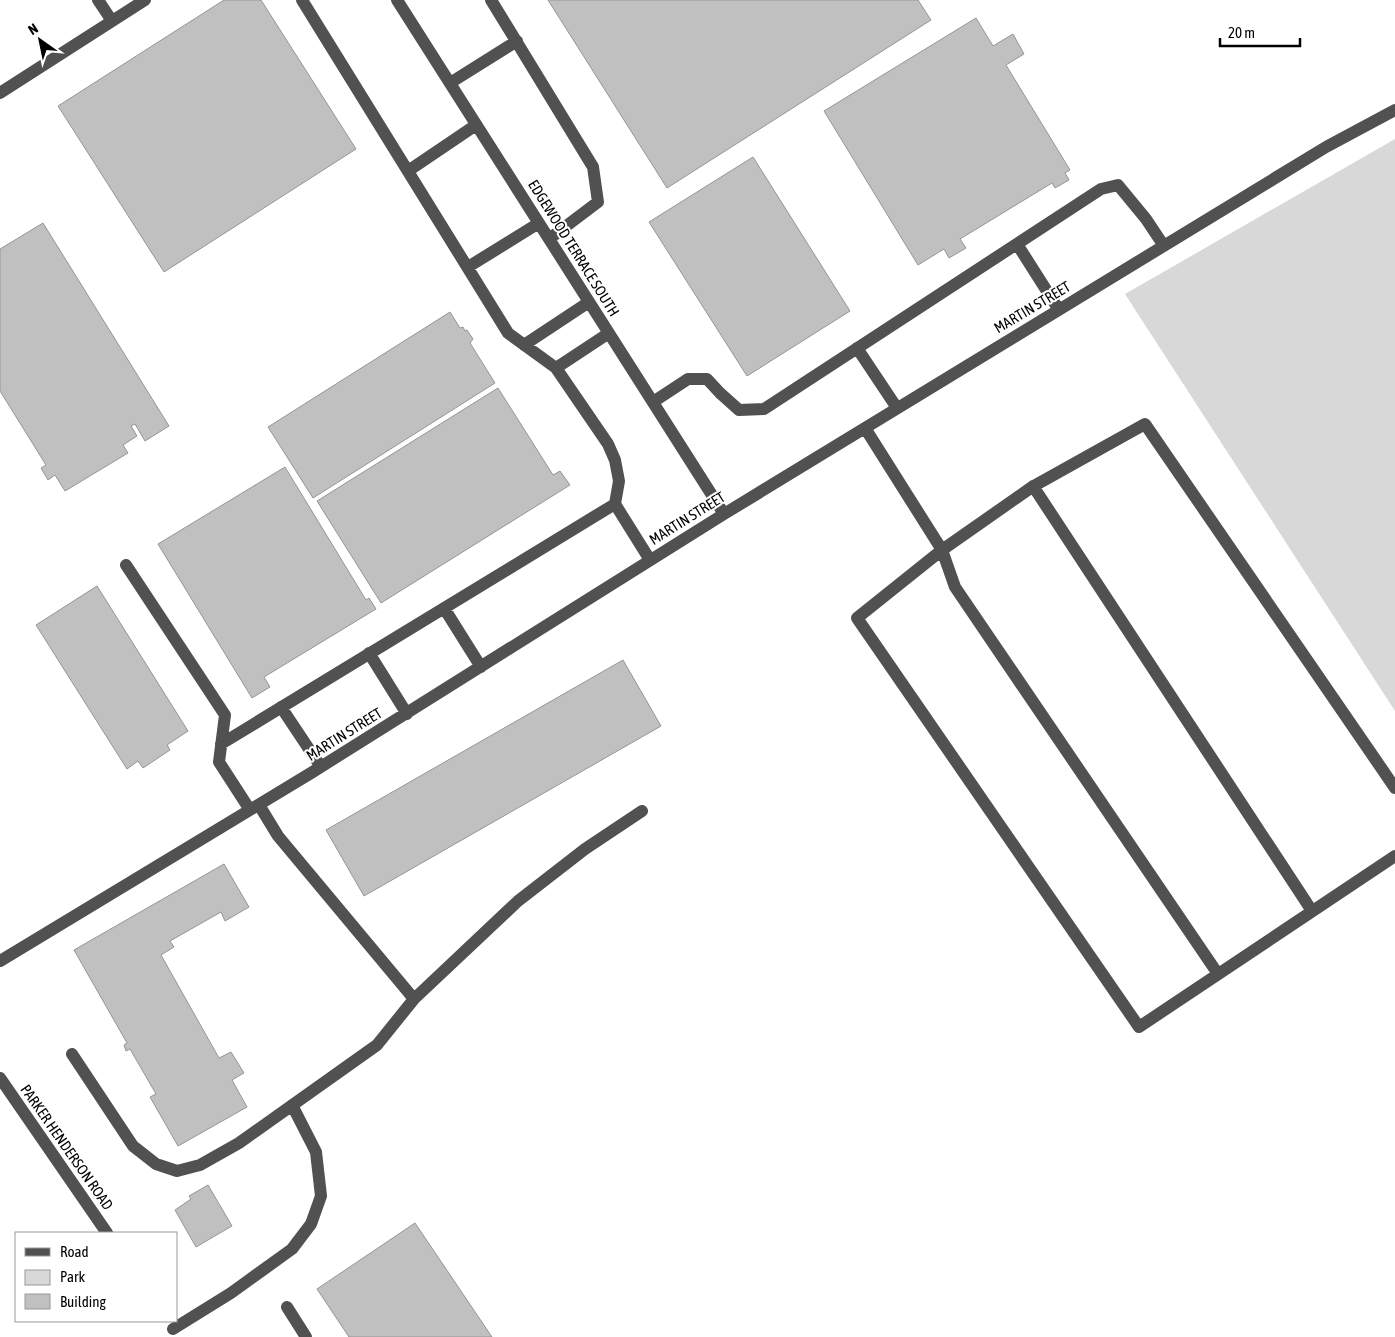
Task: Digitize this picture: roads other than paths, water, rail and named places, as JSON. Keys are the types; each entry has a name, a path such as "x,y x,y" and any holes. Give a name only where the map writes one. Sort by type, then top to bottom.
{"street":[{"path":"98,0 112,21"},
{"path":"1,89 145,0"},
{"path":"302,0 508,334 556,368 608,444 615,460 619,481 615,504 650,560"},
{"name":"EDGEWOOD TERRACE SOUTH","path":"398,0 724,514"},
{"path":"491,0 594,167 598,202 549,239"},
{"path":"450,83 517,42"},
{"name":"MARTIN STREET","path":"0,961 407,714 650,560 897,408 1326,147 1395,110"},
{"path":"408,171 476,125"},
{"path":"653,402 688,379 707,379 739,410 764,409 1101,189 1118,184 1146,219 1164,246"},
{"path":"468,267 539,223"},
{"path":"1016,244 1059,310"},
{"path":"524,345 589,302"},
{"path":"556,368 609,333"},
{"path":"857,348 897,408"},
{"path":"1395,788 1145,424 1033,486 942,550 857,618 1139,1026 1395,856"},
{"path":"865,428 942,550 955,587 1218,974"},
{"path":"1033,486 1312,911"},
{"path":"222,744 615,504"},
{"path":"126,565 225,714 219,762 254,808 414,999"},
{"path":"444,608 480,667"},
{"path":"369,654 407,714"},
{"path":"281,707 321,767"},
{"path":"72,1054 133,1146 156,1164 177,1171 200,1165 238,1143 377,1045 414,999 518,901 585,849 642,811"},
{"name":"PARKER HENDERSON ROAD","path":"0,1078 106,1232"},
{"path":"173,1329 231,1293 292,1249 311,1224 321,1196 316,1152 292,1105"},
{"path":"287,1308 306,1337"}]}
